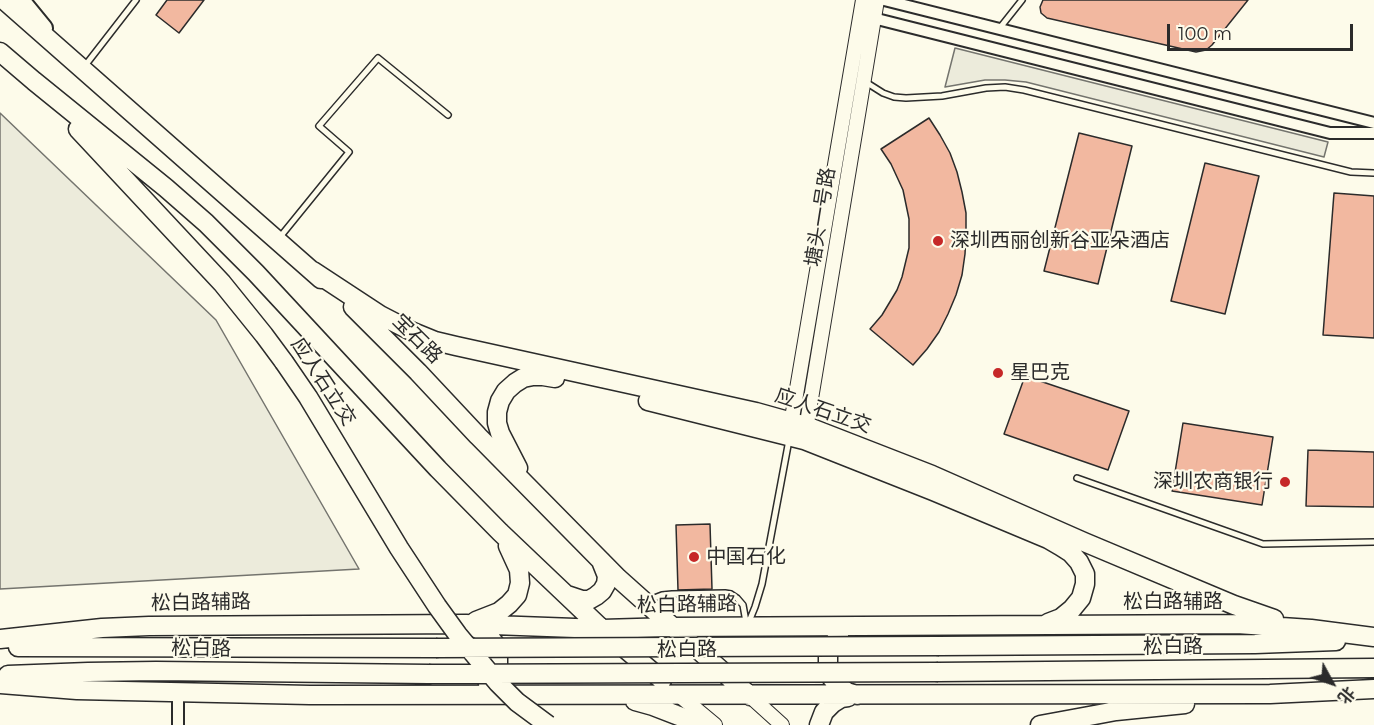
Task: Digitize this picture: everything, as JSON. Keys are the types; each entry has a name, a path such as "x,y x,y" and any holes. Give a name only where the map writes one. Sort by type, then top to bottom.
{"main road":[{"name":"宝石路","path":"4,0 313,271 398,352 601,561 750,696"},
{"path":"21,0 60,48"},
{"path":"0,52 207,223 438,469 602,630 679,695"},
{"name":"应人石立交","path":"34,81 222,283 264,334 308,397 399,548 444,615 498,683 517,702 548,725"},
{"name":"应人石立交","path":"313,271 380,315 413,332 435,340 798,431 932,475 1234,605 1311,629"},
{"path":"540,499 507,448 497,423 500,400 506,391 524,378 551,377 798,431 922,487 1048,539 1071,553 1079,562 1084,574 1085,584 1081,597 1061,618 1044,625"},
{"path":"466,624 499,612 517,595 520,583 519,570 500,531"},
{"path":"565,594 589,600 602,591 607,576 601,561"},
{"path":"462,696 486,687 494,678 498,667 495,644 488,635 466,624"},
{"name":"松白路辅路","path":"0,639 102,628 149,626 466,624 602,630 672,627 1237,624 1311,629 1374,638"},
{"path":"858,695 847,692 837,685 828,666 828,655 839,636 859,626"},
{"name":"松白路","path":"0,647 436,648 1255,644 1374,638"},
{"name":"松白路","path":"0,675 156,671 429,674 1374,668"},
{"path":"0,684 77,690 462,696 1270,694 1374,689"},
{"path":"1040,725 1116,711 1270,694"},
{"path":"819,725 824,712 833,703 841,698 858,695"},
{"path":"616,696 653,706 698,725"}],"street":[{"name":"塘头一号路","path":"798,431 863,0"},
{"name":"塘头一号路","path":"798,431 877,0"},
{"path":"884,0 1374,123"},
{"path":"860,15 1330,133 1374,133"},
{"path":"178,692 178,725"},
{"path":"679,695 715,725"},
{"name":"宝石路","path":"750,696 782,725"}],"lane":[{"path":"82,68 136,0"},
{"path":"999,29 1022,0"},
{"path":"277,241 349,152 319,126 378,58 448,115"},
{"path":"863,80 872,88 883,93 906,98 967,93 986,88 1005,87 1024,90 1351,172 1374,173"},
{"path":"747,627 762,584 798,431"},
{"path":"1077,478 1263,544 1374,542"},
{"path":"644,602 662,595 725,592 737,598 743,605 747,627"}],"shaded area":[{"path":"955,48 1328,142 1324,157 1026,82 985,80 945,87"},
{"path":"0,113 216,320 359,569 0,589"}],"building":[{"path":"167,0 204,0 179,33 156,15"},
{"path":"1043,0 1248,0 1212,45 1206,50 1196,52 1047,18 1041,13 1040,7"},
{"name":"深圳西丽创新谷亚朵酒店","path":"929,118 950,153 957,172 966,213 965,254 962,275 948,314 939,332 913,365 870,329 882,315 897,290 909,248 909,219 903,190 881,149"},
{"path":"1079,133 1132,146 1098,284 1044,271"},
{"path":"1205,163 1259,176 1225,314 1171,301"},
{"path":"1334,193 1374,196 1374,338 1323,335"},
{"path":"1025,376 1129,411 1108,470 1004,434"},
{"path":"1183,423 1273,437 1262,505 1172,491"},
{"path":"1308,450 1374,452 1374,507 1306,506"},
{"name":"中国石化","path":"710,524 712,589 678,590 676,525"}],"place":[{"name":"深圳西丽创新谷亚朵酒店","path":"938,241"},
{"name":"星巴克","path":"998,373"},
{"name":"深圳农商银行","path":"1285,482"},
{"name":"中国石化","path":"694,557"}]}
